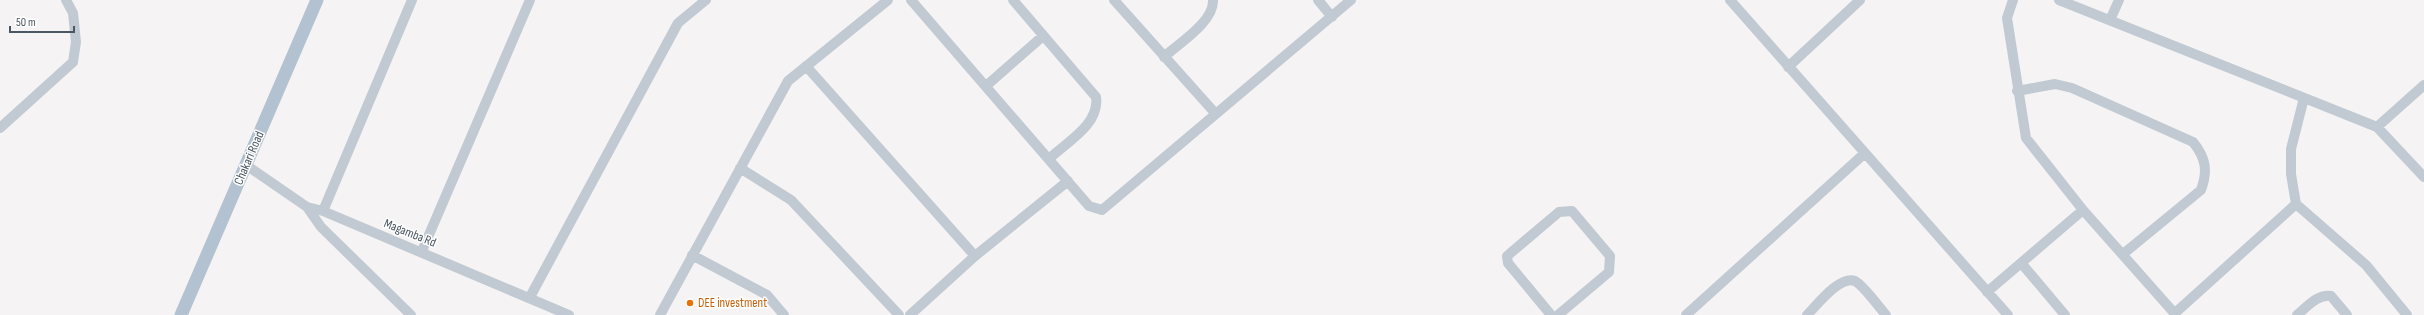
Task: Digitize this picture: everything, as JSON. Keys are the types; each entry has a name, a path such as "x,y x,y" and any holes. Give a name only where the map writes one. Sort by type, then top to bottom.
{"main road":[{"name":"Chakari Road","path":"181,315 317,0"}],"street":[{"path":"0,128 73,62 76,42 73,13 66,0"},
{"path":"322,211 412,0"},
{"path":"422,251 530,0"},
{"path":"530,297 678,23 706,0"},
{"path":"660,315 788,81 888,0"},
{"path":"911,0 1050,158 1089,206 1102,210 1215,113 1351,0"},
{"path":"1013,0 1096,97 1097,107 1091,121 1050,158"},
{"path":"1114,0 1215,113"},
{"path":"1164,57 1209,17 1214,7 1213,0"},
{"path":"1318,0 1332,17"},
{"path":"1730,0 2008,315"},
{"path":"1788,67 1860,0"},
{"path":"2013,0 2007,18 2017,91 2026,138 2083,210 2175,314 2296,204"},
{"path":"2059,0 2377,127 2424,176"},
{"path":"2110,20 2119,0"},
{"path":"986,86 1044,36"},
{"path":"806,66 975,256"},
{"path":"2017,91 2056,84 2072,88 2193,142 2203,155 2205,177 2200,190 2123,254"},
{"path":"2377,127 2424,85"},
{"path":"2304,98 2291,149 2291,174 2296,204 2336,237 2366,265 2407,315"},
{"path":"1686,315 1865,153"},
{"name":"Magamba Rd","path":"246,165 307,207 322,211 422,251 569,315"},
{"path":"740,168 792,200 899,315"},
{"path":"910,315 975,256 1068,181"},
{"path":"307,207 321,227 411,315"},
{"path":"1987,292 2022,264 2083,210"},
{"path":"1551,315 1508,263 1507,256 1559,212 1572,211 1610,256 1611,262 1609,272 1558,315"},
{"path":"692,256 767,295 784,315"},
{"path":"2022,264 2065,315"},
{"path":"1807,315 1840,283 1847,280 1856,282 1886,315"},
{"path":"2297,315 2318,298 2326,295 2331,296 2347,315"}],"place":[{"name":"DEE investment","path":"690,303"}]}
